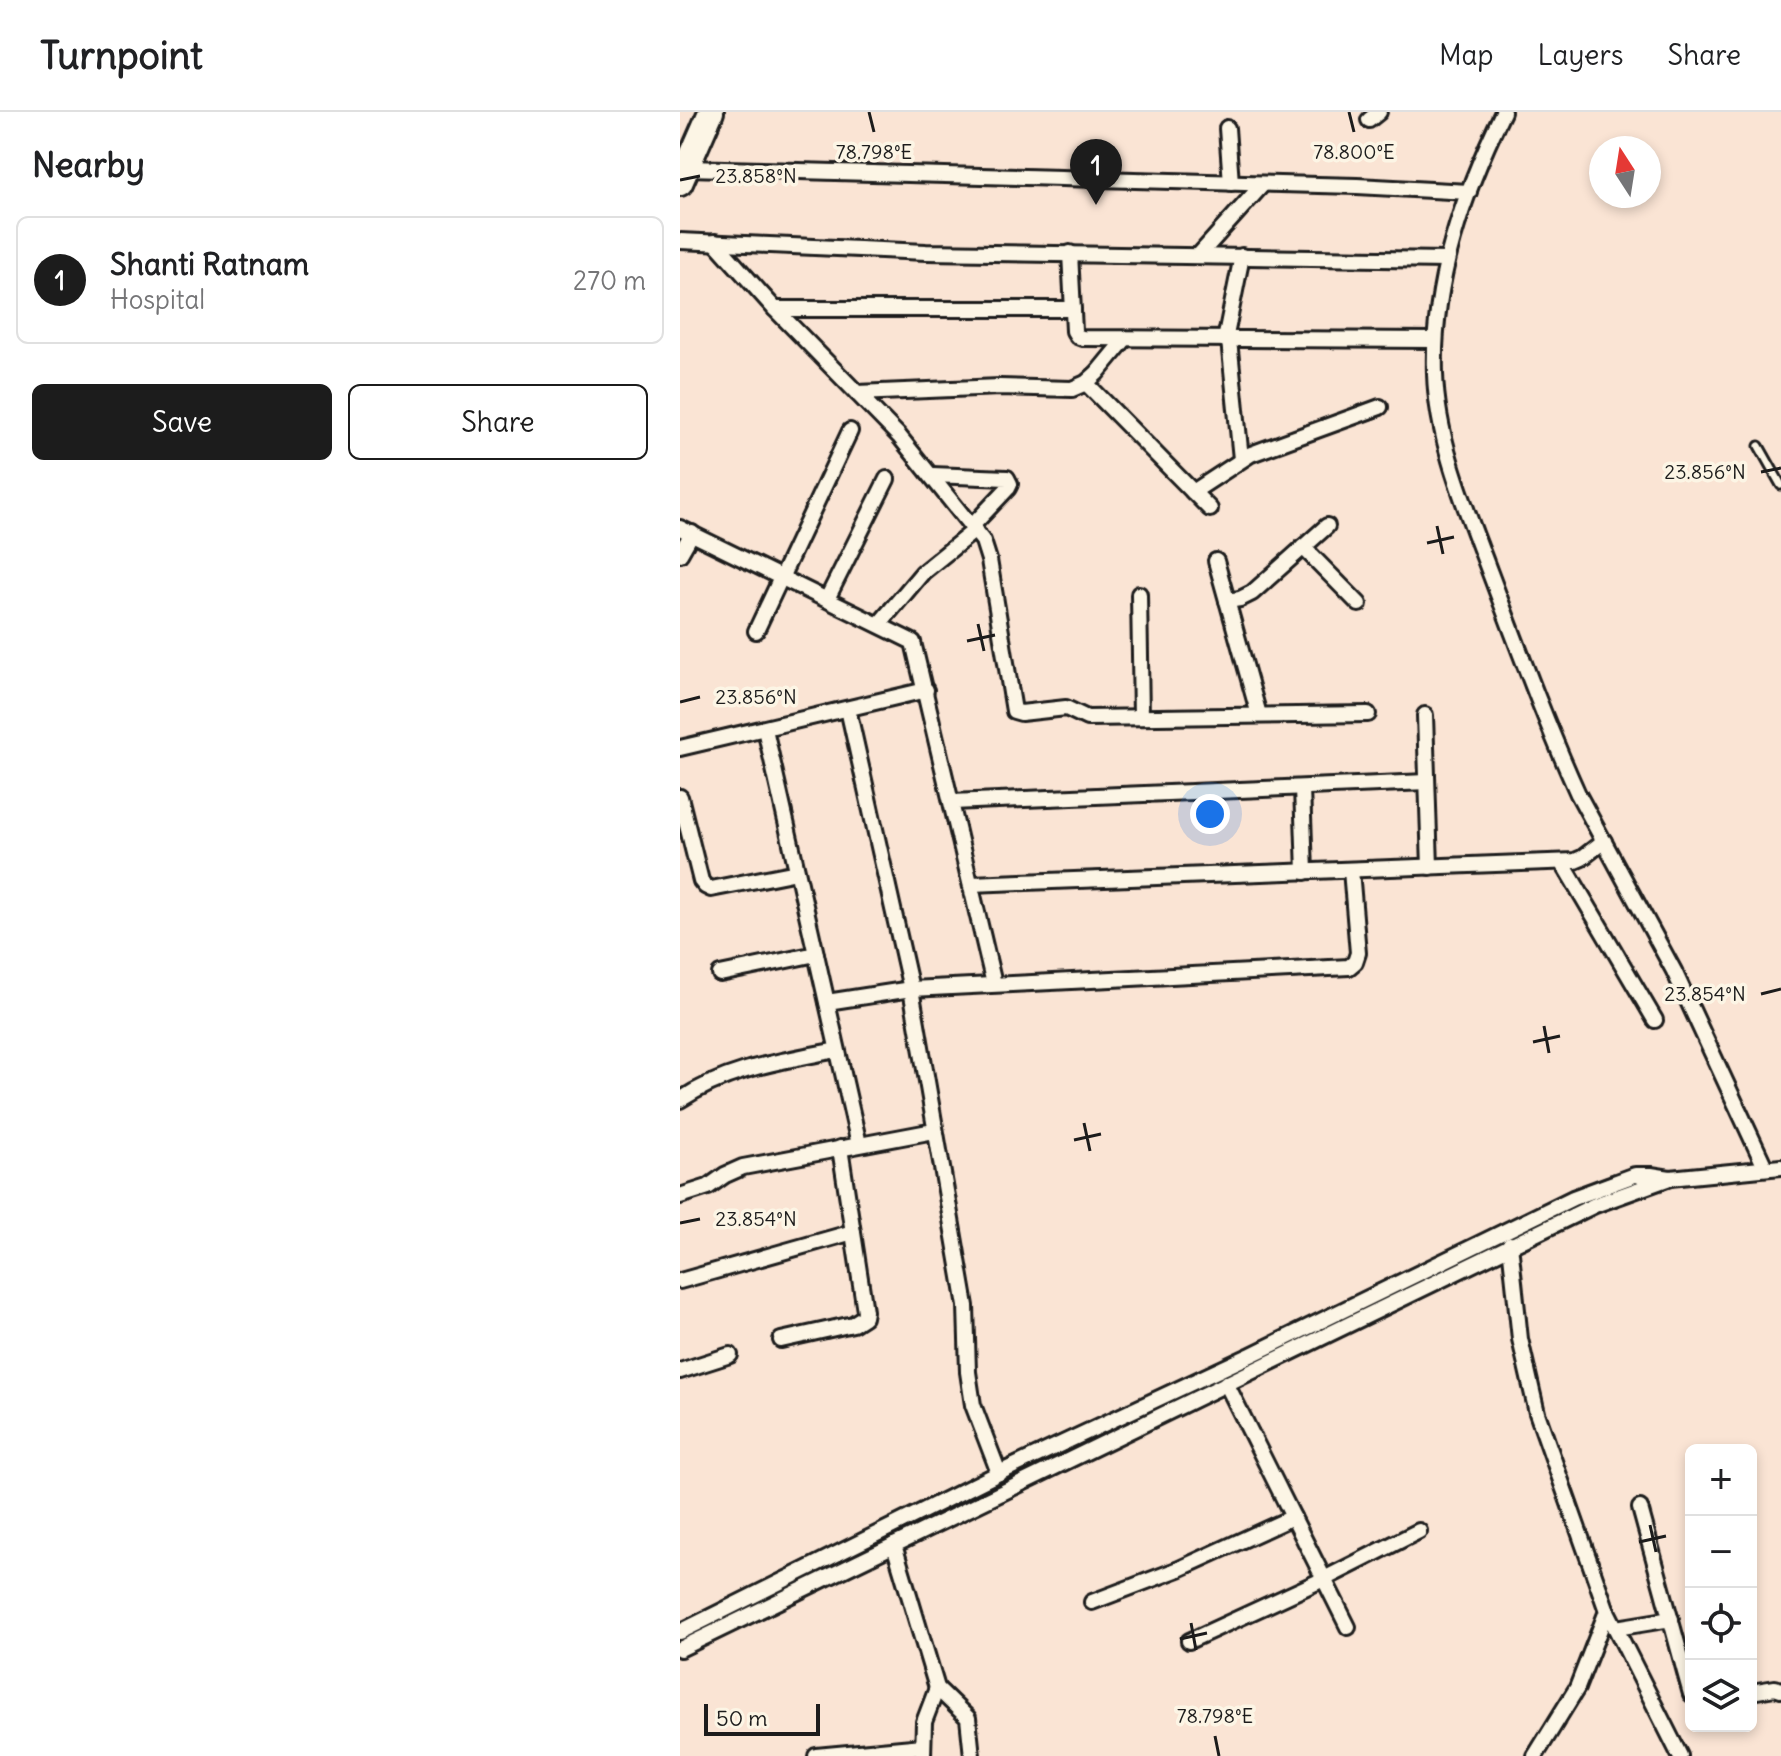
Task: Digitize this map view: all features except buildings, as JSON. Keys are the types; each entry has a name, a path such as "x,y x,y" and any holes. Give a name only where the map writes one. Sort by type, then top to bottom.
{"highway":[{"path":"683,176 711,112"}],"street":[{"path":"1503,112 1482,155 1447,260 1435,340 1435,378 1448,447 1468,513 1541,708 1578,794 1674,971 1765,1167"},
{"path":"1227,128 1231,183"},
{"path":"683,176 1231,183 1469,192"},
{"path":"1199,255 1263,184"},
{"path":"680,241 926,252 1447,260"},
{"path":"715,242 932,475 974,528 989,560 1014,711 1021,713 1058,707 1087,718 1368,714"},
{"path":"1070,253 1077,336 1125,339 1435,340"},
{"path":"1241,459 1227,340 1242,256"},
{"path":"775,309 1073,309"},
{"path":"857,393 1000,387 1072,389 1086,383 1125,339"},
{"path":"1086,383 1210,509"},
{"path":"1193,492 1241,459 1279,442 1380,407"},
{"path":"756,631 850,431"},
{"path":"880,623 923,572 974,528 1008,488 1009,481 1002,476 932,475"},
{"path":"827,599 887,479"},
{"path":"1227,601 1252,593 1327,526"},
{"path":"680,554 686,530 880,623 913,642 994,984"},
{"path":"1303,547 1359,604"},
{"path":"1216,561 1259,715"},
{"path":"1139,594 1141,717"},
{"path":"680,748 926,690"},
{"path":"848,709 911,989 966,1306 968,1372 973,1405 999,1473"},
{"path":"1425,715 1430,867"},
{"path":"765,729 859,1144"},
{"path":"952,802 1427,782"},
{"path":"1302,788 1305,872"},
{"path":"680,797 701,881 705,886 711,889 797,872"},
{"path":"971,884 1562,862 1582,858 1604,841"},
{"path":"1562,862 1655,1020"},
{"path":"827,1002 911,989 1349,967 1358,953 1351,870"},
{"path":"720,974 816,954"},
{"path":"684,1097 710,1082 744,1069 837,1050"},
{"path":"680,1196 708,1187 743,1167 934,1131"},
{"path":"781,1340 853,1324 864,1317 840,1148"},
{"path":"680,1649 1595,1205 1670,1178 1781,1167"},
{"path":"680,1632 999,1473 1251,1355 1573,1198 1635,1175 1670,1178"},
{"path":"680,1281 853,1232"},
{"path":"1510,1244 1520,1339 1530,1389 1607,1611 1680,1756"},
{"path":"680,1371 730,1355"},
{"path":"1226,1383 1348,1627"},
{"path":"1640,1508 1685,1672"},
{"path":"1092,1602 1179,1569 1293,1517"},
{"path":"1189,1641 1419,1531"},
{"path":"894,1545 937,1688 968,1718 972,1756"},
{"path":"1535,1756 1577,1688 1607,1611"},
{"path":"1616,1628 1671,1619"},
{"path":"816,1756 923,1751 924,1722 937,1688"},
{"path":"1757,1691 1781,1690"}],"lane":[{"path":"1759,446 1781,485"}],"place":[{"name":"Shanti Ratnam","path":"1096,205"}]}
